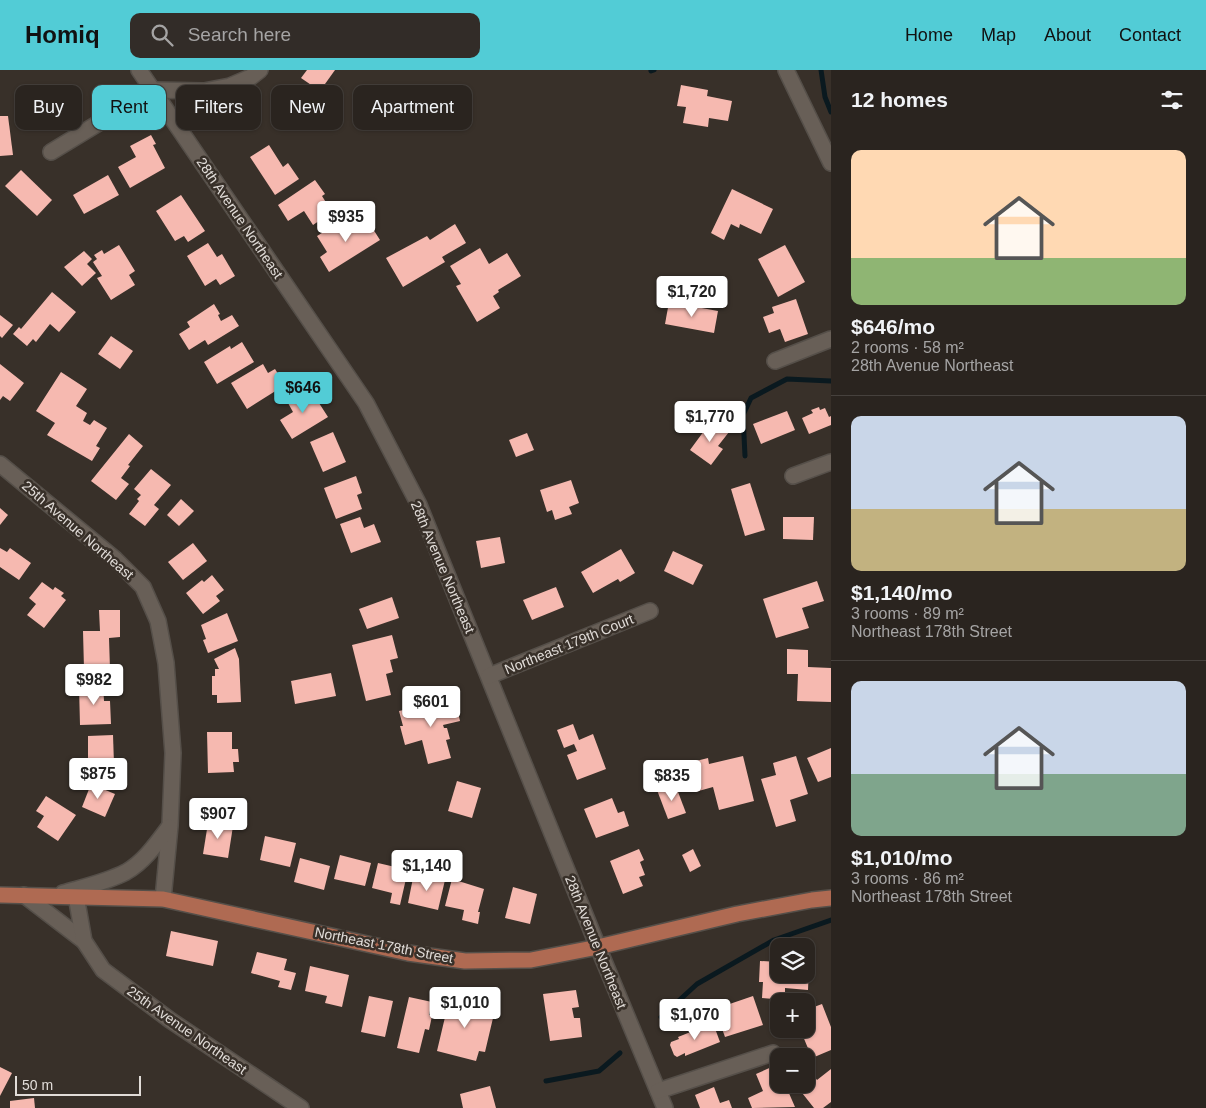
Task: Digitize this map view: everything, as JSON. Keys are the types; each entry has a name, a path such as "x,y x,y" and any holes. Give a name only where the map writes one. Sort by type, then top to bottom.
{"main road":[{"name":"Northeast 178th Street","path":"0,895 163,899 408,953 465,960 531,960 598,947 737,914 831,898"}],"street":[{"name":"28th Avenue Northeast","path":"140,70 150,85"},
{"path":"166,90 204,91 230,86 252,77 260,70"},
{"path":"786,70 831,163"},
{"name":"28th Avenue Northeast","path":"166,109 366,403 418,505 665,1108"},
{"path":"51,152 92,127"},
{"path":"775,361 831,339"},
{"path":"794,476 831,462"},
{"name":"25th Avenue Northeast","path":"0,464 115,560 143,587 158,621 166,663 173,753 170,826 163,899"},
{"name":"Northeast 179th Court","path":"489,676 650,611"},
{"path":"53,896 96,884 127,872 149,853 170,826"},
{"name":"25th Avenue Northeast","path":"24,895 84,942 103,970 170,1020 300,1108"},
{"name":"25th Avenue Northeast","path":"76,896 84,942"},
{"path":"658,1091 770,1054"}],"building":[{"path":"307,70 335,70 324,85 311,85 301,78"},
{"path":"681,85 708,90 707,96 732,101 728,121 709,118 708,127 683,123 686,107 677,106"},
{"path":"0,116 8,116 13,155 0,156"},
{"path":"151,135 156,144 153,145 165,168 130,188 118,167 136,157 130,146"},
{"path":"269,145 283,167 288,163 299,179 275,195 250,157"},
{"path":"21,170 52,200 37,216 5,186"},
{"path":"108,175 119,195 84,214 73,195"},
{"path":"315,180 325,194 322,196 332,212 313,225 304,211 288,221 278,205"},
{"path":"732,189 773,209 761,234 740,224 739,228 731,224 724,240 711,233"},
{"path":"181,195 205,231 188,242 184,236 175,241 156,211"},
{"path":"366,218 380,240 329,272 320,257 327,252 317,236 335,225 341,234"},
{"path":"455,224 466,243 442,257 445,262 403,287 386,258 427,236 430,240"},
{"path":"208,243 217,257 222,254 235,276 220,285 216,279 205,286 187,256"},
{"path":"119,245 135,271 129,275 135,285 111,300 97,278 102,276 93,262 97,259 94,255 102,250 104,254"},
{"path":"785,245 805,282 778,297 758,259"},
{"path":"480,248 489,264 507,253 521,276 498,290 499,292 493,296 500,308 477,322 456,286 461,284 450,266"},
{"path":"84,251 92,259 87,264 96,273 82,286 64,267"},
{"path":"52,292 76,312 59,332 50,324 36,342 33,339 27,346 13,334 19,327 21,329"},
{"path":"796,299 808,334 785,342 780,329 769,333 763,317 774,313 772,307"},
{"path":"669,302 718,311 714,333 665,324"},
{"path":"214,304 220,314 218,315 221,321 232,315 239,326 208,345 205,340 189,350 179,334 190,327 187,322"},
{"path":"0,315 13,325 2,338 0,336"},
{"path":"111,336 133,351 120,369 98,354"},
{"path":"242,342 254,362 217,384 204,362 230,346 231,349"},
{"path":"0,364 24,383 10,401 3,396 0,400"},
{"path":"263,364 268,373 275,369 285,385 247,409 231,383"},
{"path":"61,372 87,389 76,406 87,413 83,421 90,425 94,420 107,428 96,446 100,448 92,461 47,435 55,423 36,411"},
{"path":"310,389 328,417 292,439 280,420 293,412 288,403"},
{"path":"819,407 820,410 825,408 829,417 831,416 831,425 809,434 802,418 813,413 811,410"},
{"path":"787,411 795,430 761,444 753,424"},
{"path":"712,420 729,432 718,446 723,449 711,465 690,450"},
{"path":"333,432 346,462 323,472 310,442"},
{"path":"527,433 534,450 516,457 509,440"},
{"path":"129,434 143,446 128,465 130,466 121,478 129,484 116,500 91,481"},
{"path":"151,469 171,485 154,505 159,509 145,526 129,514 139,501 137,499 141,495 134,489"},
{"path":"356,476 362,493 357,495 362,509 336,519 324,488"},
{"path":"571,480 579,503 569,507 572,514 555,520 552,510 547,512 540,490"},
{"path":"750,483 765,530 745,536 731,489"},
{"path":"181,499 194,511 179,526 167,515"},
{"path":"0,508 8,515 0,525"},
{"path":"360,517 364,528 374,524 381,542 351,553 340,524"},
{"path":"783,517 814,517 813,540 783,539"},
{"path":"500,537 505,563 481,568 476,541"},
{"path":"193,543 207,561 183,580 168,562"},
{"path":"0,548 7,552 10,548 31,563 19,580 0,567"},
{"path":"621,549 635,573 620,582 618,579 593,593 581,572"},
{"path":"673,551 703,565 693,585 664,571"},
{"path":"212,575 224,590 216,596 220,601 203,614 186,593 202,580 204,582"},
{"path":"817,581 824,601 802,608 809,628 776,638 763,599"},
{"path":"42,582 53,590 55,587 64,593 61,596 66,600 44,628 27,615 36,604 29,598"},
{"path":"556,587 564,607 532,620 523,600"},
{"path":"392,597 399,618 367,629 359,609"},
{"path":"99,610 120,610 120,637 109,638 110,669 84,669 83,631 100,631"},
{"path":"227,613 238,641 208,653 203,640 206,639 201,625"},
{"path":"392,635 398,658 390,660 393,672 386,674 391,695 366,701 352,645"},
{"path":"235,648 239,659 241,702 217,703 217,695 212,695 212,676 215,676 215,669 219,669 214,659"},
{"path":"787,649 808,650 808,667 831,668 831,702 797,701 798,674 787,674"},
{"path":"331,673 336,696 295,704 291,681"},
{"path":"103,685 104,701 110,701 111,724 80,725 79,686"},
{"path":"454,695 460,721 443,725 444,728 447,728 450,739 446,740 451,758 428,764 422,740 405,745 400,726 403,726 399,711 417,707 418,713 434,709 432,700"},
{"path":"573,724 579,740 593,734 606,769 577,780 567,755 577,751 574,744 564,748 557,730"},
{"path":"207,732 232,732 232,749 238,749 239,762 233,762 234,772 208,773"},
{"path":"113,735 114,764 88,765 88,736"},
{"path":"831,748 831,777 818,782 807,758"},
{"path":"743,756 754,801 719,810 713,787 695,792 688,763 708,758 709,764"},
{"path":"796,756 808,794 790,800 796,821 776,827 761,779 776,775 773,763"},
{"path":"457,781 481,788 472,818 448,811"},
{"path":"91,784 115,794 105,817 82,807"},
{"path":"675,784 686,813 668,819 657,790"},
{"path":"46,796 76,815 58,841 37,827 44,816 36,811"},
{"path":"612,798 618,813 624,811 629,826 596,838 584,809"},
{"path":"208,823 233,826 228,858 203,854"},
{"path":"265,836 296,843 290,867 260,860"},
{"path":"639,849 644,860 640,862 645,875 639,877 643,886 623,894 610,861"},
{"path":"693,849 701,866 690,872 682,855"},
{"path":"340,855 371,863 365,886 334,879"},
{"path":"300,858 330,866 324,890 294,882"},
{"path":"378,863 408,870 400,905 390,903 392,893 372,888"},
{"path":"424,875 445,880 438,910 408,903 413,878 423,880"},
{"path":"452,879 484,889 478,912 480,912 478,924 462,920 464,910 445,906"},
{"path":"513,887 537,894 530,924 505,918"},
{"path":"171,931 218,941 213,966 166,956"},
{"path":"257,952 287,959 284,970 296,973 291,990 278,987 280,981 251,973"},
{"path":"760,961 770,962 770,983 808,983 808,990 785,988 785,993 770,993 770,999 762,998 763,982 759,982"},
{"path":"310,966 349,975 342,1007 325,1003 327,996 305,991"},
{"path":"576,990 579,1007 572,1008 574,1018 580,1018 582,1037 550,1041 543,994"},
{"path":"369,996 393,1001 385,1037 361,1032"},
{"path":"450,996 485,1005 482,1016 493,1018 485,1052 479,1051 476,1061 437,1051"},
{"path":"753,996 763,1025 725,1037 715,1009"},
{"path":"409,997 432,1002 429,1015 432,1016 429,1030 425,1029 419,1053 397,1048"},
{"path":"822,1004 831,1027 831,1050 815,1057 815,1048 808,1048 804,1038 815,1038 815,1007"},
{"path":"713,1023 720,1042 685,1056 685,1053 677,1057 674,1055 670,1045 671,1042 679,1039 678,1037"},
{"path":"0,1067 12,1073 0,1096"},
{"path":"770,1068 770,1093 789,1093 795,1107 752,1108 748,1098 763,1091 756,1074"},
{"path":"831,1069 831,1102 823,1108 814,1108 802,1093 815,1093 815,1077 817,1080"},
{"path":"490,1086 496,1108 463,1108 460,1094"},
{"path":"714,1087 720,1103 729,1100 732,1108 700,1108 695,1095"},
{"path":"34,1098 35,1108 10,1108 10,1101"}],"waterway":[{"path":"821,70 825,97 831,112"},
{"path":"745,456 743,415 751,398 787,379 831,381"},
{"path":"661,1017 697,984 774,940 831,920"},
{"path":"546,1081 599,1071 620,1053"}]}
